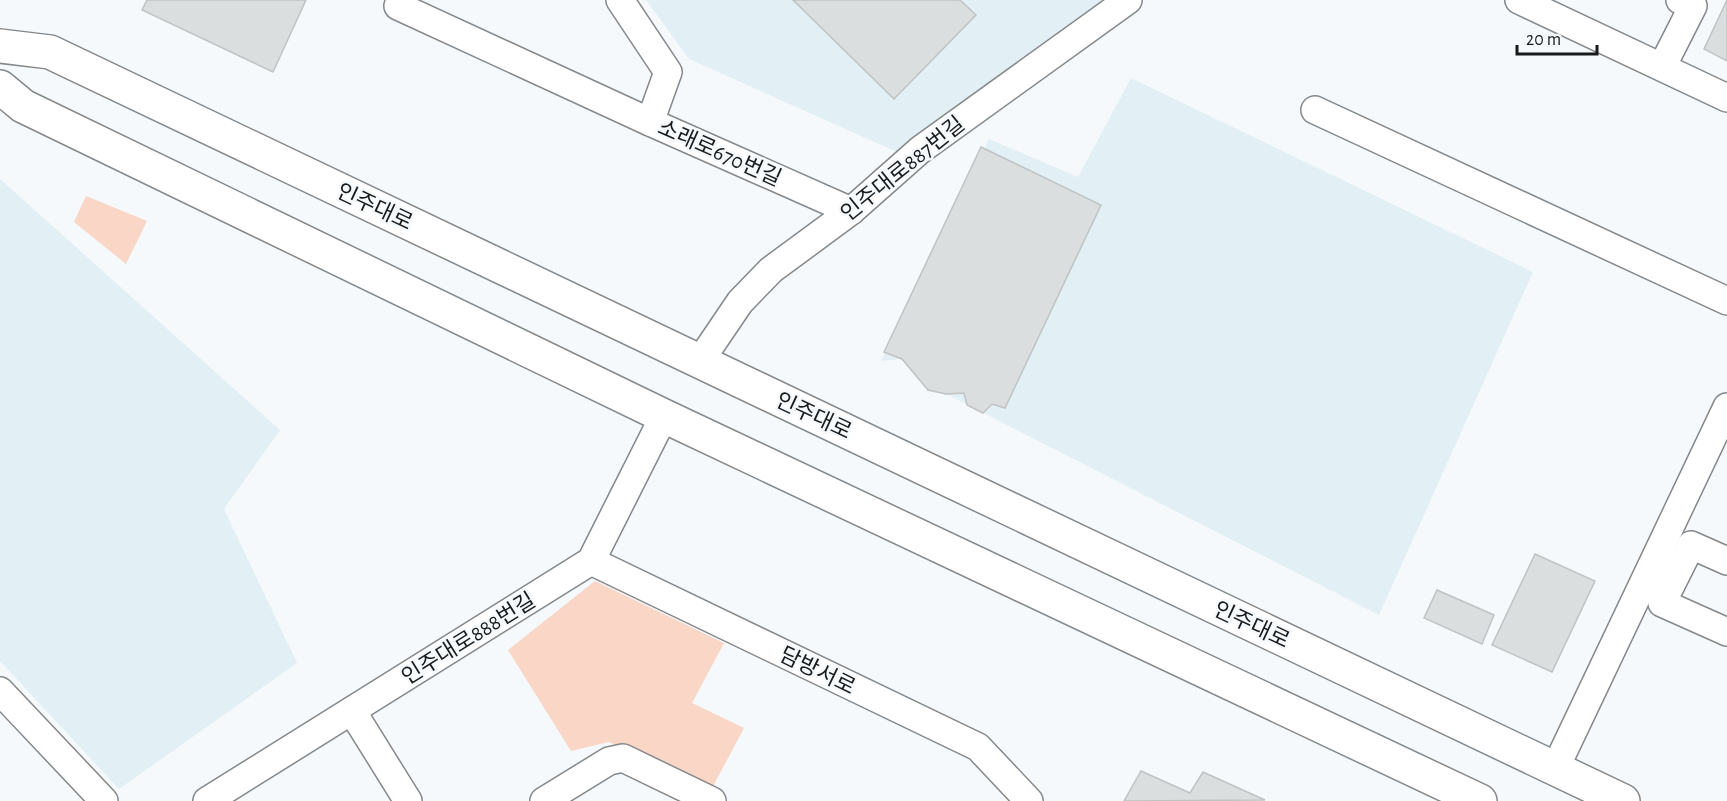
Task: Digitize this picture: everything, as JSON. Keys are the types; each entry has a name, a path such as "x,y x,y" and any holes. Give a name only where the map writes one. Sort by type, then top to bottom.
{"main road":[{"name":"인주대로","path":"0,46 50,52 1623,801"},
{"path":"0,87 23,106 664,416 1480,801"}],"street":[{"path":"400,0 398,6 650,122"},
{"name":"소래로670번길","path":"620,0 668,72 650,122 851,210"},
{"name":"인주대로887번길","path":"700,361 740,302 771,270 851,210 920,150 1128,0"},
{"path":"1519,0 1727,98"},
{"path":"1662,67 1693,6 1680,0"},
{"path":"1315,110 1727,301"},
{"path":"1555,769 1727,407"},
{"path":"591,561 664,416"},
{"path":"1727,561 1691,545 1662,603 1727,632"},
{"name":"인주대로888번길","path":"207,801 591,561"},
{"name":"담방서로","path":"591,561 978,747 1029,801"},
{"path":"0,690 105,801"},
{"path":"352,711 408,801"},
{"path":"544,801 609,761 623,758 712,801"}],"shaded area":[{"path":"646,0 1112,0 897,152 689,59"},
{"path":"1131,78 1533,272 1379,615 923,382 902,359 881,361 989,139 1078,177"},
{"path":"0,179 280,430 224,509 297,663 119,789 0,661"},
{"path":"86,196 147,221 126,264 74,222"},
{"path":"595,581 724,643 692,703 744,728 711,790 609,742 571,751 508,650"}],"building":[{"path":"147,0 306,0 273,72 142,10"},
{"path":"793,0 960,0 976,15 894,99"},
{"path":"1727,0 1727,61 1704,49"},
{"path":"981,147 1101,205 1005,408 992,404 983,413 967,405 964,393 946,394 928,390 902,359 884,352"},
{"path":"1535,554 1595,581 1552,672 1492,645"},
{"path":"1437,590 1494,615 1482,644 1424,618"},
{"path":"1141,771 1190,793 1203,772 1265,800 1124,801"}]}
